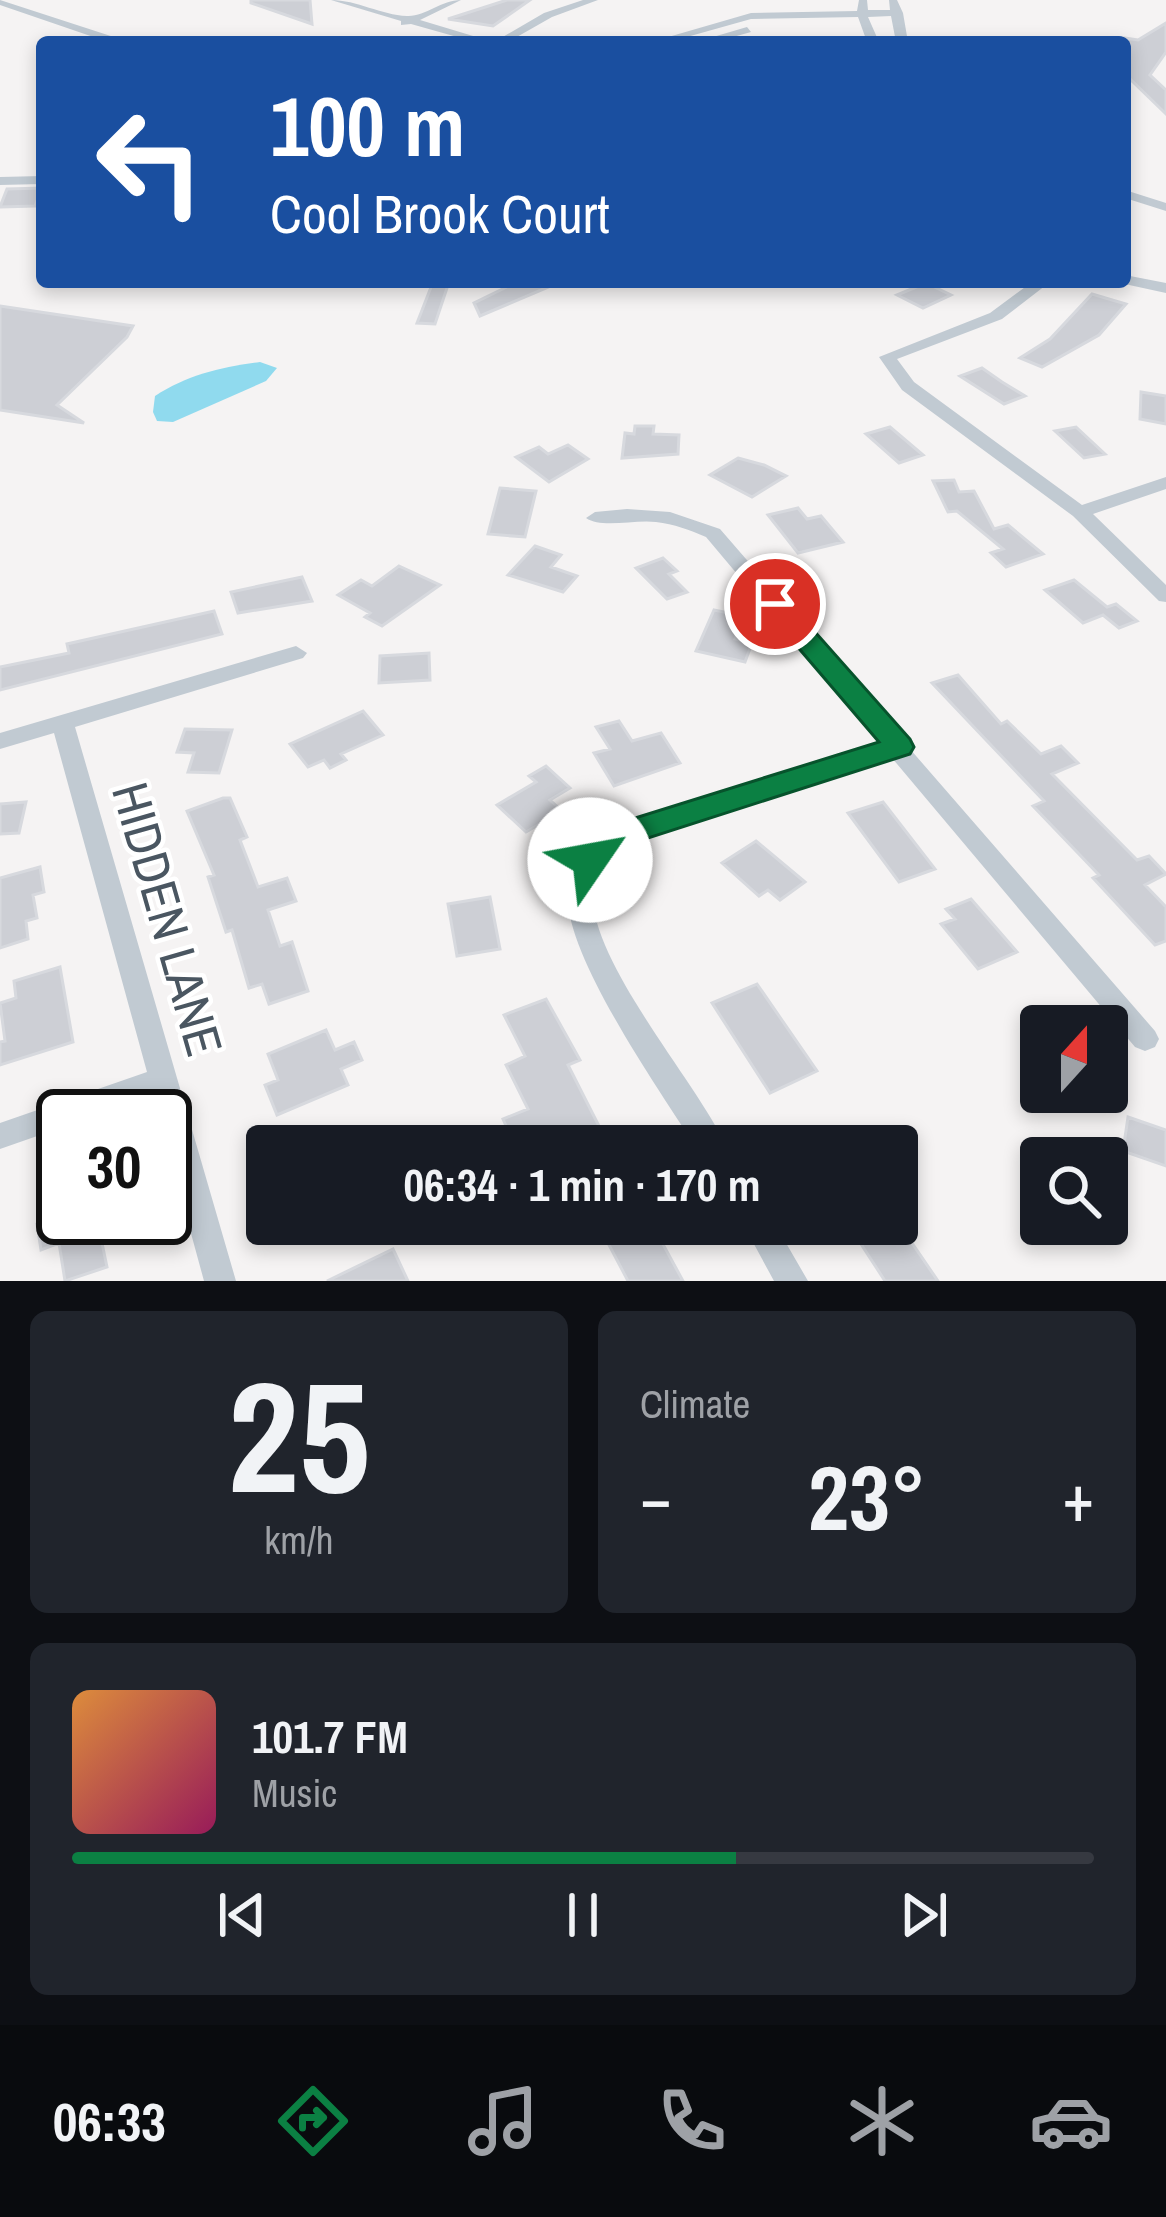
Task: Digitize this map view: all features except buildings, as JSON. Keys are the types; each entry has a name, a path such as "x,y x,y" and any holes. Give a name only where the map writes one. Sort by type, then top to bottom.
{"street":[{"path":"19,6 39,0"},
{"path":"336,0 461,36"},
{"path":"405,23 456,0"},
{"path":"514,36 548,15 593,0"},
{"path":"891,0 901,36"},
{"path":"0,2 102,36"},
{"path":"679,36 751,16 864,12 899,18"},
{"path":"731,36 864,12"},
{"path":"0,181 36,180"},
{"path":"1131,193 1166,196"},
{"path":"1131,194 1166,207"},
{"path":"1131,281 1166,288"},
{"path":"1034,288 996,316 887,357 908,386 1080,512 1166,596"},
{"path":"1080,512 1166,484"},
{"path":"595,518 640,512 680,517 713,533 1145,1039"},
{"path":"0,741 296,652"},
{"name":"HIDDEN LANE","path":"62,722 220,1281"},
{"path":"698,1125 617,990 582,920 580,892 590,860 617,835 900,747"},
{"path":"0,1136 164,1078"},
{"path":"771,1245 792,1281"}],"water":[{"path":"260,362 277,368 266,381 173,422 157,421 155,396 167,389 205,373"}],"route":[{"path":"590,860 617,835 900,747 775,604"}]}
